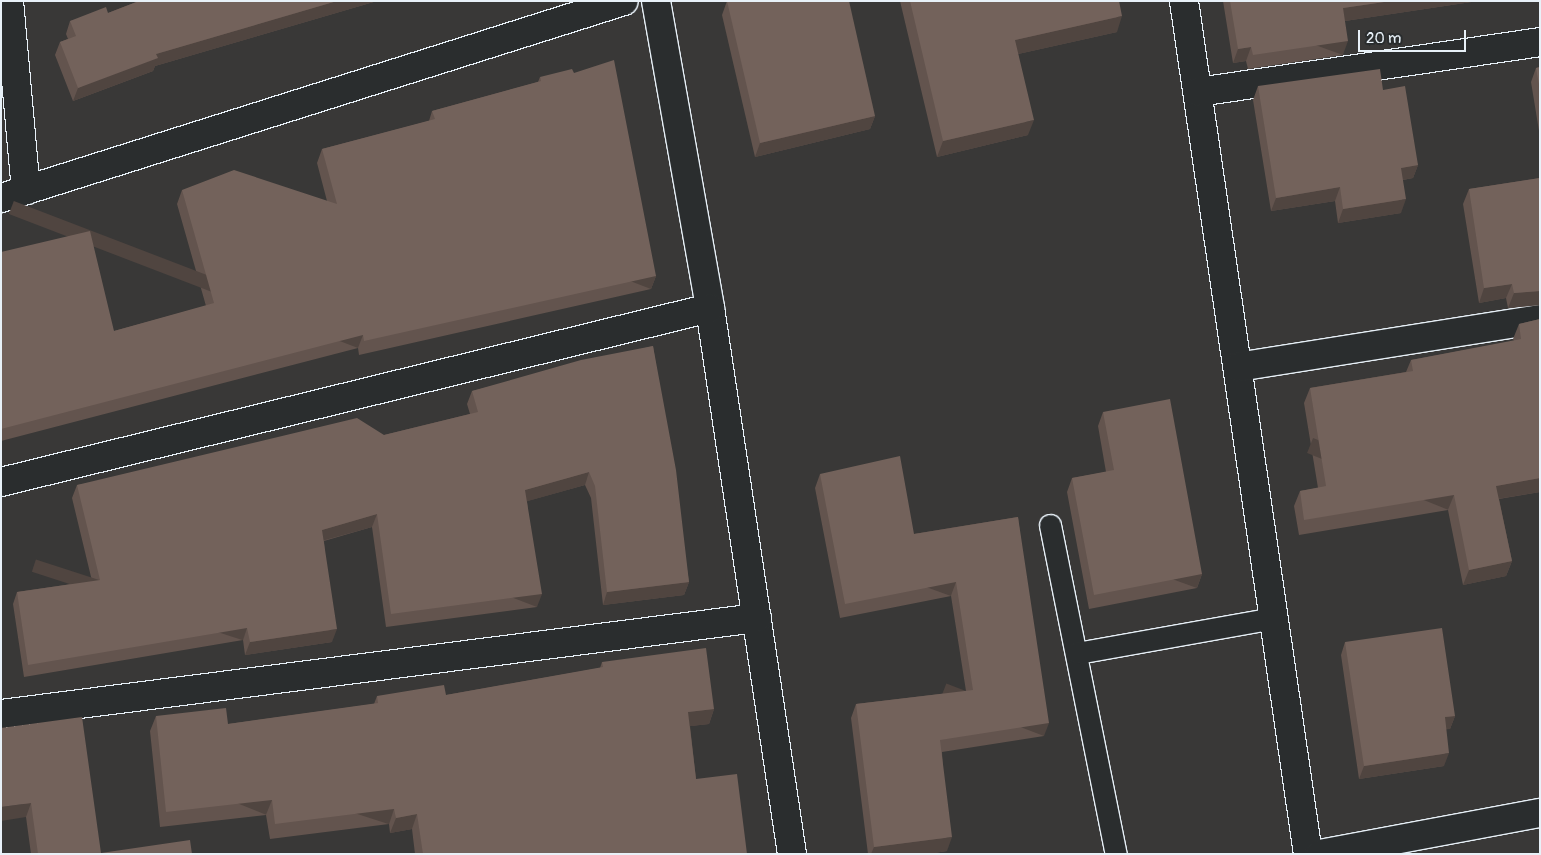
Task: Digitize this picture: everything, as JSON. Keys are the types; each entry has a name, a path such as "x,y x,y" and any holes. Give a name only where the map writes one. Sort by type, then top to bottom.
{"street":[{"path":"9,1 14,194 624,1"},
{"path":"656,1 710,308 792,854"},
{"path":"1184,1 1308,854"},
{"path":"1198,92 1540,42"},
{"path":"1,482 710,308"},
{"path":"1238,368 1540,319"},
{"path":"1,714 757,618"},
{"path":"1320,854 1540,813"}],"lane":[{"path":"1050,525 1116,854"},
{"path":"1076,652 1274,618"}],"building":[{"path":"139,1 337,1 156,54 158,58 78,88 60,42 76,36 70,21 106,7 108,13"},
{"path":"727,1 849,1 875,116 760,143"},
{"path":"910,1 1119,1 1122,16 1015,40 1034,120 943,141"},
{"path":"1230,1 1391,1 1343,8 1348,41 1253,55 1251,47 1238,49"},
{"path":"614,60 656,276 364,341 363,335 1,429 1,252 90,231 114,331 214,303 182,190 234,170 337,204 322,149 435,119 432,111 541,81 540,77 572,69 574,73"},
{"path":"1540,67 1540,90 1536,68"},
{"path":"1380,69 1383,90 1405,86 1418,165 1401,168 1406,199 1343,209 1340,187 1276,198 1258,86"},
{"path":"1540,178 1540,291 1514,293 1512,284 1484,288 1469,189"},
{"path":"1540,319 1540,478 1496,486 1512,561 1469,570 1454,495 1304,520 1300,491 1326,486 1310,388 1413,371 1411,360 1521,339 1519,324"},
{"path":"653,346 676,470 689,582 607,592 595,486 589,472 525,490 542,594 391,614 377,514 322,530 337,629 250,642 247,628 28,665 17,592 100,580 77,485 357,418 384,435 478,412 472,391 581,360"},
{"path":"1170,399 1202,574 1094,595 1072,478 1114,470 1103,412"},
{"path":"900,456 914,534 1018,517 1049,723 940,740 952,837 874,847 856,704 973,690 956,582 845,604 820,474"},
{"path":"1442,628 1455,716 1445,717 1449,753 1364,766 1345,642"},
{"path":"706,648 714,709 688,712 696,779 737,774 747,854 423,854 417,814 396,818 394,809 275,824 272,800 166,812 156,716 226,708 228,724 378,703 377,696 444,685 446,695 603,667 602,662"},
{"path":"82,717 101,853 190,840 192,854 38,854 31,803 1,807 1,728"}]}
